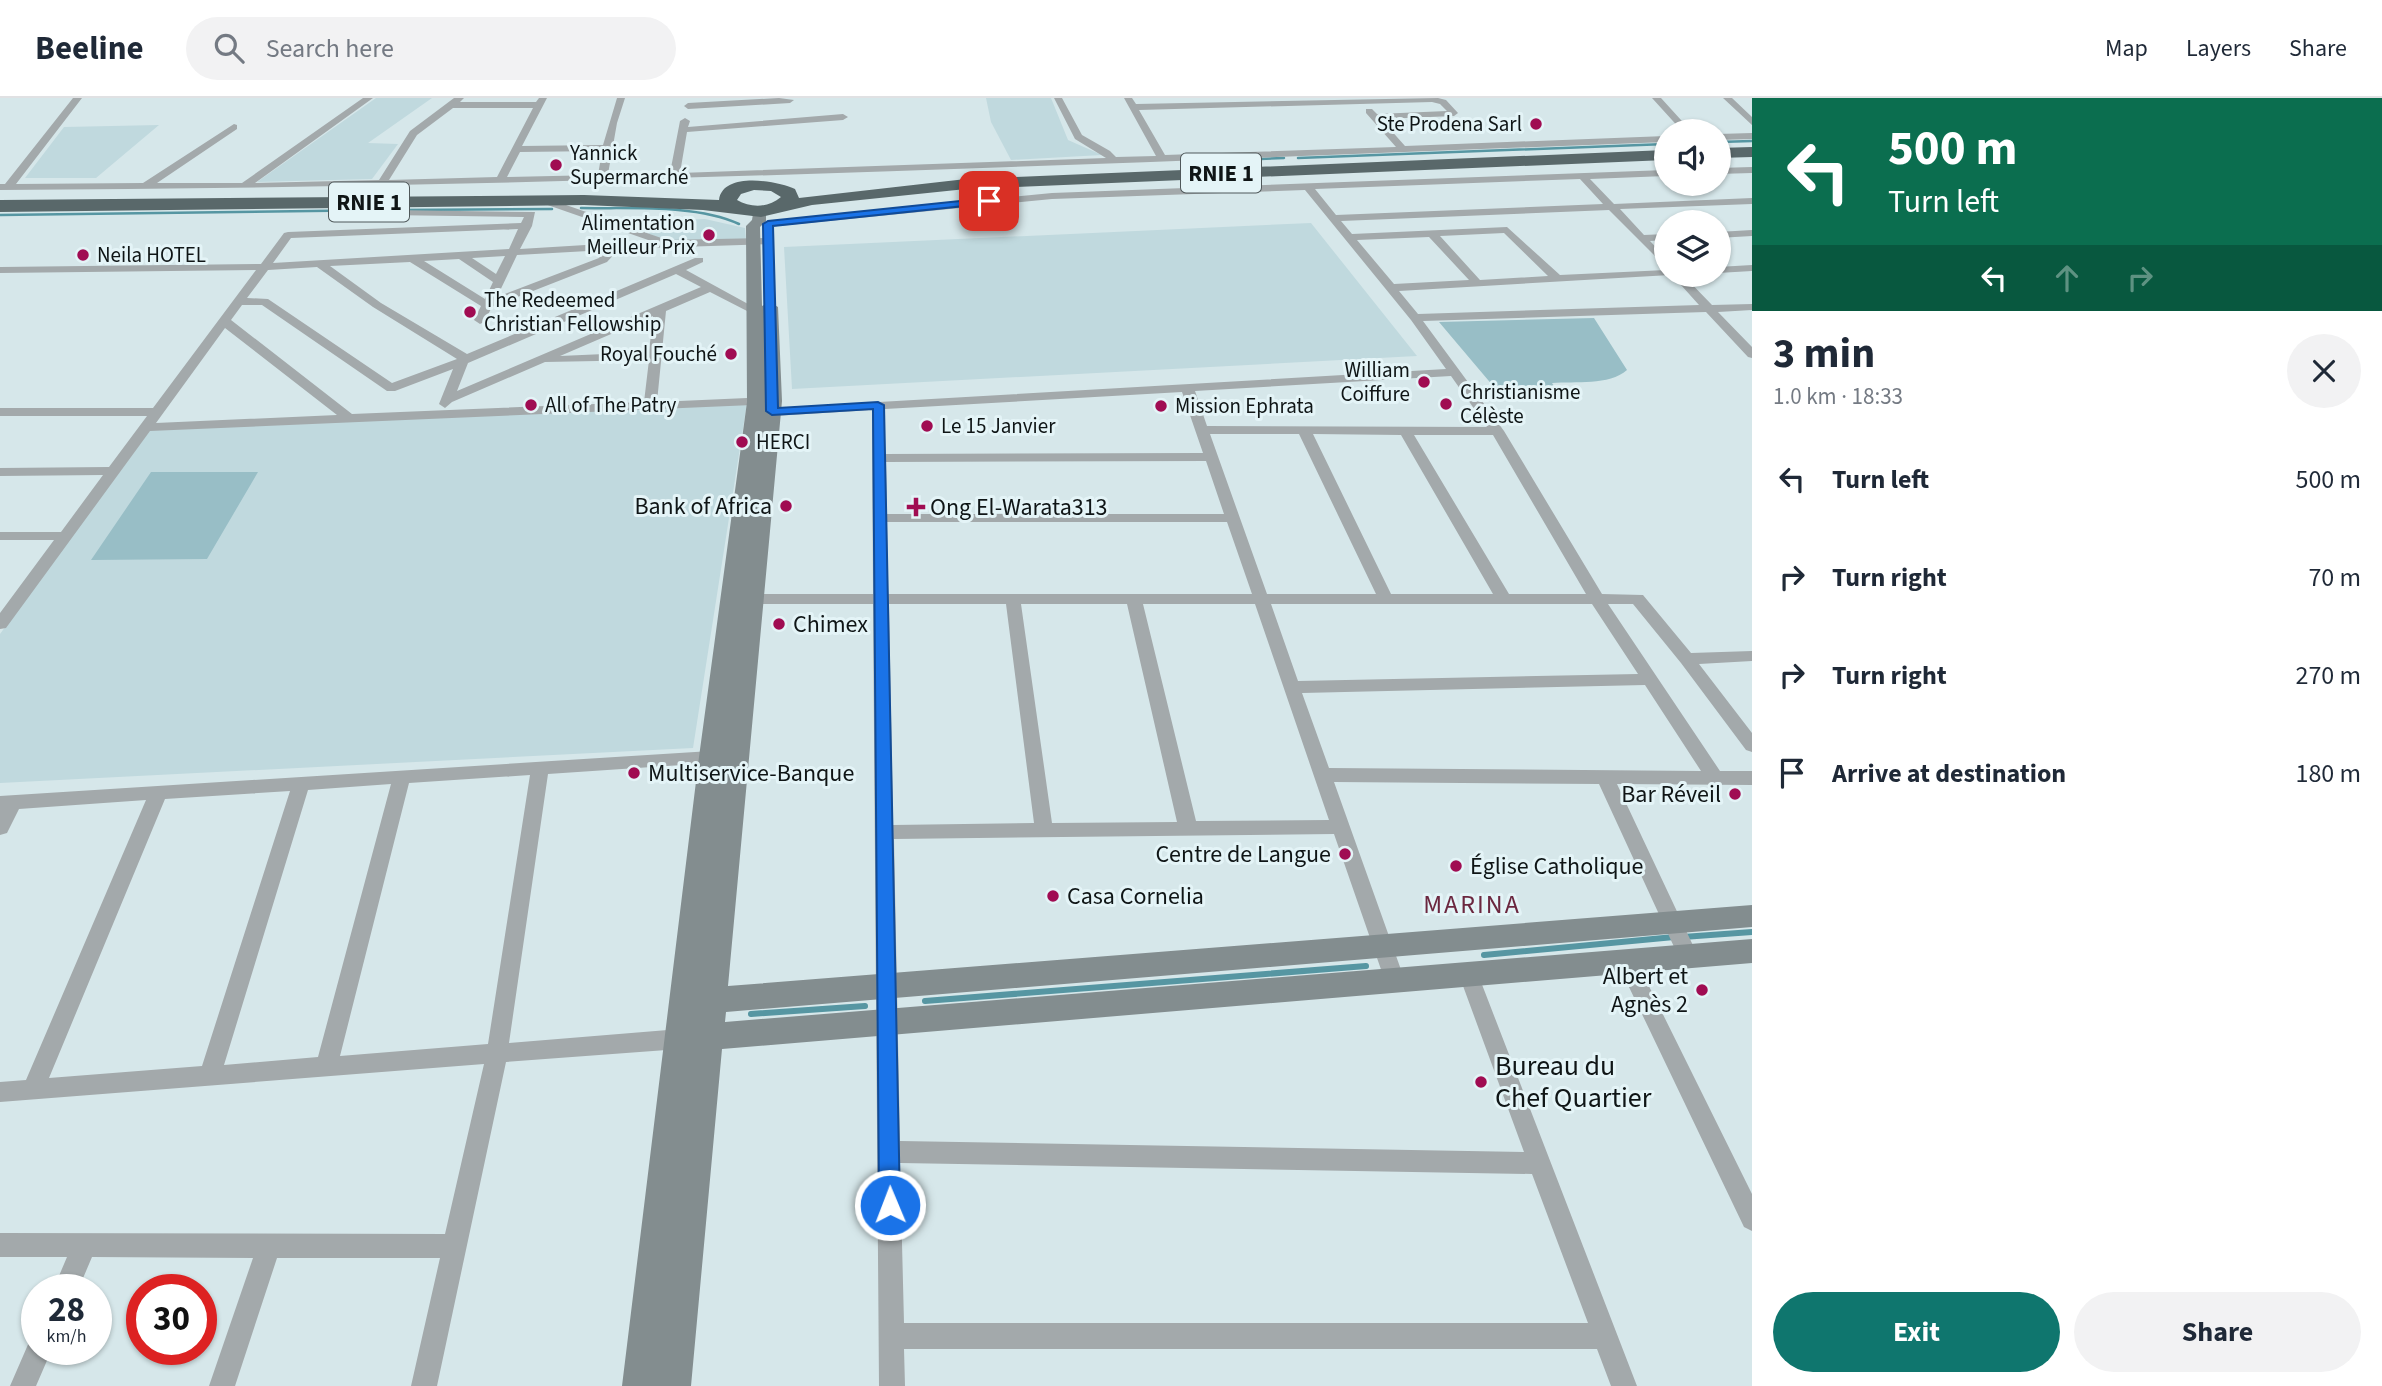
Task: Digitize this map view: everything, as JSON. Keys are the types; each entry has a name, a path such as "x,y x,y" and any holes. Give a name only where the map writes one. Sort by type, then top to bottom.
{"highway":[{"path":"1731,147 1752,146"},
{"name":"RNIE 1","path":"757,218 755,180 781,188 832,192 958,177 1302,172 1654,150"},
{"path":"1731,153 1752,152"},
{"name":"RNIE 1","path":"0,206 393,207 543,200 703,204 757,218 812,200 942,185 1654,156"},
{"path":"757,218 786,204 790,197 781,188"},
{"name":"RNIE 1","path":"3,191 239,189 589,193 689,197 757,218"}],"street":[{"path":"3,191 78,98"},
{"path":"239,189 369,98"},
{"path":"382,183 413,133 460,98"},
{"path":"602,178 612,123 621,98"},
{"path":"1058,98 1078,138 1107,153 1113,160"},
{"path":"1656,98 1676,119"},
{"path":"1162,158 1131,102 1436,99 1454,113 1374,117"},
{"path":"674,176 689,102 790,100"},
{"path":"1359,100 1402,148"},
{"path":"1730,101 1752,103"},
{"path":"1730,101 1752,122"},
{"path":"451,105 542,102"},
{"path":"500,180 542,102"},
{"path":"683,130 843,117"},
{"path":"146,186 234,127"},
{"path":"1731,137 1752,136"},
{"path":"1302,172 1402,148 1654,139"},
{"path":"516,149 609,148"},
{"path":"3,191 146,186 239,189 674,176 755,180 1162,158 1302,172 1582,176 1654,173"},
{"path":"1731,171 1752,170"},
{"path":"1302,172 1334,218 1415,318 1497,431 1597,599 1715,778"},
{"path":"1582,176 1654,251"},
{"path":"543,200 669,243"},
{"path":"1334,218 1752,201"},
{"path":"361,231 377,223 393,207 531,214 480,320"},
{"path":"0,270 264,267 614,248 669,243 757,218"},
{"path":"757,218 754,310 764,407"},
{"path":"640,1386 694,1038 712,1000 742,599 764,407 757,218"},
{"path":"3,617 288,235 527,226"},
{"path":"1349,237 1508,231 1557,279"},
{"path":"1731,234 1752,233"},
{"path":"1432,234 1478,284"},
{"path":"1642,238 1654,238"},
{"path":"487,305 603,260 614,248"},
{"path":"463,257 499,281"},
{"path":"413,259 487,305"},
{"path":"238,302 264,302 387,387 397,386 463,361 699,260"},
{"path":"318,262 377,305 464,358 440,416"},
{"path":"1731,269 1752,268"},
{"path":"678,270 754,310"},
{"path":"1391,288 1654,274"},
{"path":"446,400 711,287"},
{"path":"1689,287 1751,351"},
{"path":"1415,318 1752,307"},
{"path":"650,405 660,309"},
{"path":"224,321 350,419"},
{"path":"539,361 654,356"},
{"path":"146,427 650,405 878,405 1454,372"},
{"path":"1186,387 1395,981"},
{"path":"878,405 892,1386"},
{"path":"0,412 157,412"},
{"path":"1202,430 1497,431"},
{"path":"1305,432 1386,599"},
{"path":"1406,432 1504,599"},
{"path":"879,458 1211,457"},
{"path":"0,472 113,471"},
{"path":"880,518 1231,518"},
{"path":"0,536 65,536"},
{"path":"742,599 1637,599 1687,659 1752,746"},
{"path":"673,1386 694,1038 684,1003 711,757 742,599"},
{"path":"1013,599 1044,829"},
{"path":"1134,599 1188,828"},
{"path":"1687,659 1752,656"},
{"path":"1292,687 1648,679"},
{"path":"0,828 6,803 711,757"},
{"path":"424,1386 497,1053 540,768"},
{"path":"1323,775 1752,778"},
{"path":"326,1067 401,777"},
{"path":"1605,777 1688,957"},
{"path":"210,1075 301,784"},
{"path":"33,1089 158,794"},
{"path":"884,832 1342,827"},
{"path":"684,1003 1752,916"},
{"path":"0,1092 887,1023 1752,951"},
{"path":"1628,961 1752,1219"},
{"path":"1469,975 1624,1386"},
{"path":"889,1152 1540,1163"},
{"path":"0,1245 455,1246"},
{"path":"72,1274 85,1245"},
{"path":"222,1386 269,1245"},
{"path":"891,1336 1605,1336"},
{"path":"23,1386 32,1365"}],"shaded area":[{"path":"376,98 432,98 368,143 398,144 372,179 257,182"},
{"path":"986,98 1051,98 1068,140 1102,155 1011,160 991,122"},
{"path":"159,125 96,178 25,178 64,127"},
{"path":"705,219 745,228 746,240 668,242 622,222"},
{"path":"1311,223 1417,356 792,389 784,247"},
{"path":"1594,318 1627,370 1601,381 1552,383 1554,386 1499,393 1439,322"},
{"path":"747,403 693,748 0,783 0,634 151,429"},
{"path":"151,472 258,472 207,559 91,560"}],"waterway":[{"path":"1731,142 1752,141"},
{"path":"1298,158 1654,144"},
{"path":"1239,160 1284,158"},
{"path":"581,208 683,210 739,224"},
{"path":"400,210 552,209"},
{"path":"0,215 387,210"},
{"path":"1683,937 1752,932"},
{"path":"1484,955 1674,937"},
{"path":"925,1001 1366,966"},
{"path":"751,1014 865,1006"}],"place":[{"name":"Ste Prodena Sarl","path":"1536,124"},
{"name":"Yannick Supermarché","path":"556,165"},
{"name":"Alimentation Meilleur Prix","path":"709,235"},
{"name":"Neila HOTEL","path":"83,255"},
{"name":"The Redeemed Christian Fellowship","path":"470,312"},
{"name":"Royal Fouché","path":"731,354"},
{"name":"William Coiffure","path":"1424,382"},
{"name":"Christianisme Célèste","path":"1446,404"},
{"name":"All of The Patry","path":"531,405"},
{"name":"Mission Ephrata","path":"1161,406"},
{"name":"Le 15 Janvier","path":"927,426"},
{"name":"HERCI","path":"742,442"},
{"name":"Bank of Africa","path":"786,506"},
{"name":"Ong El-Warata313","path":"916,507"},
{"name":"Chimex","path":"779,624"},
{"name":"Multiservice-Banque","path":"634,773"},
{"name":"Bar Réveil","path":"1735,794"},
{"name":"Centre de Langue","path":"1345,854"},
{"name":"Église Catholique","path":"1456,866"},
{"name":"Casa Cornelia","path":"1053,896"},
{"name":"Albert et Agnès 2","path":"1702,990"},
{"name":"Bureau du Chef Quartier","path":"1481,1082"}],"district":[{"name":"MARINA","path":"1472,904"}],"route":[{"path":"890,1205 878,405 772,411 774,401 768,224 989,201"}]}
